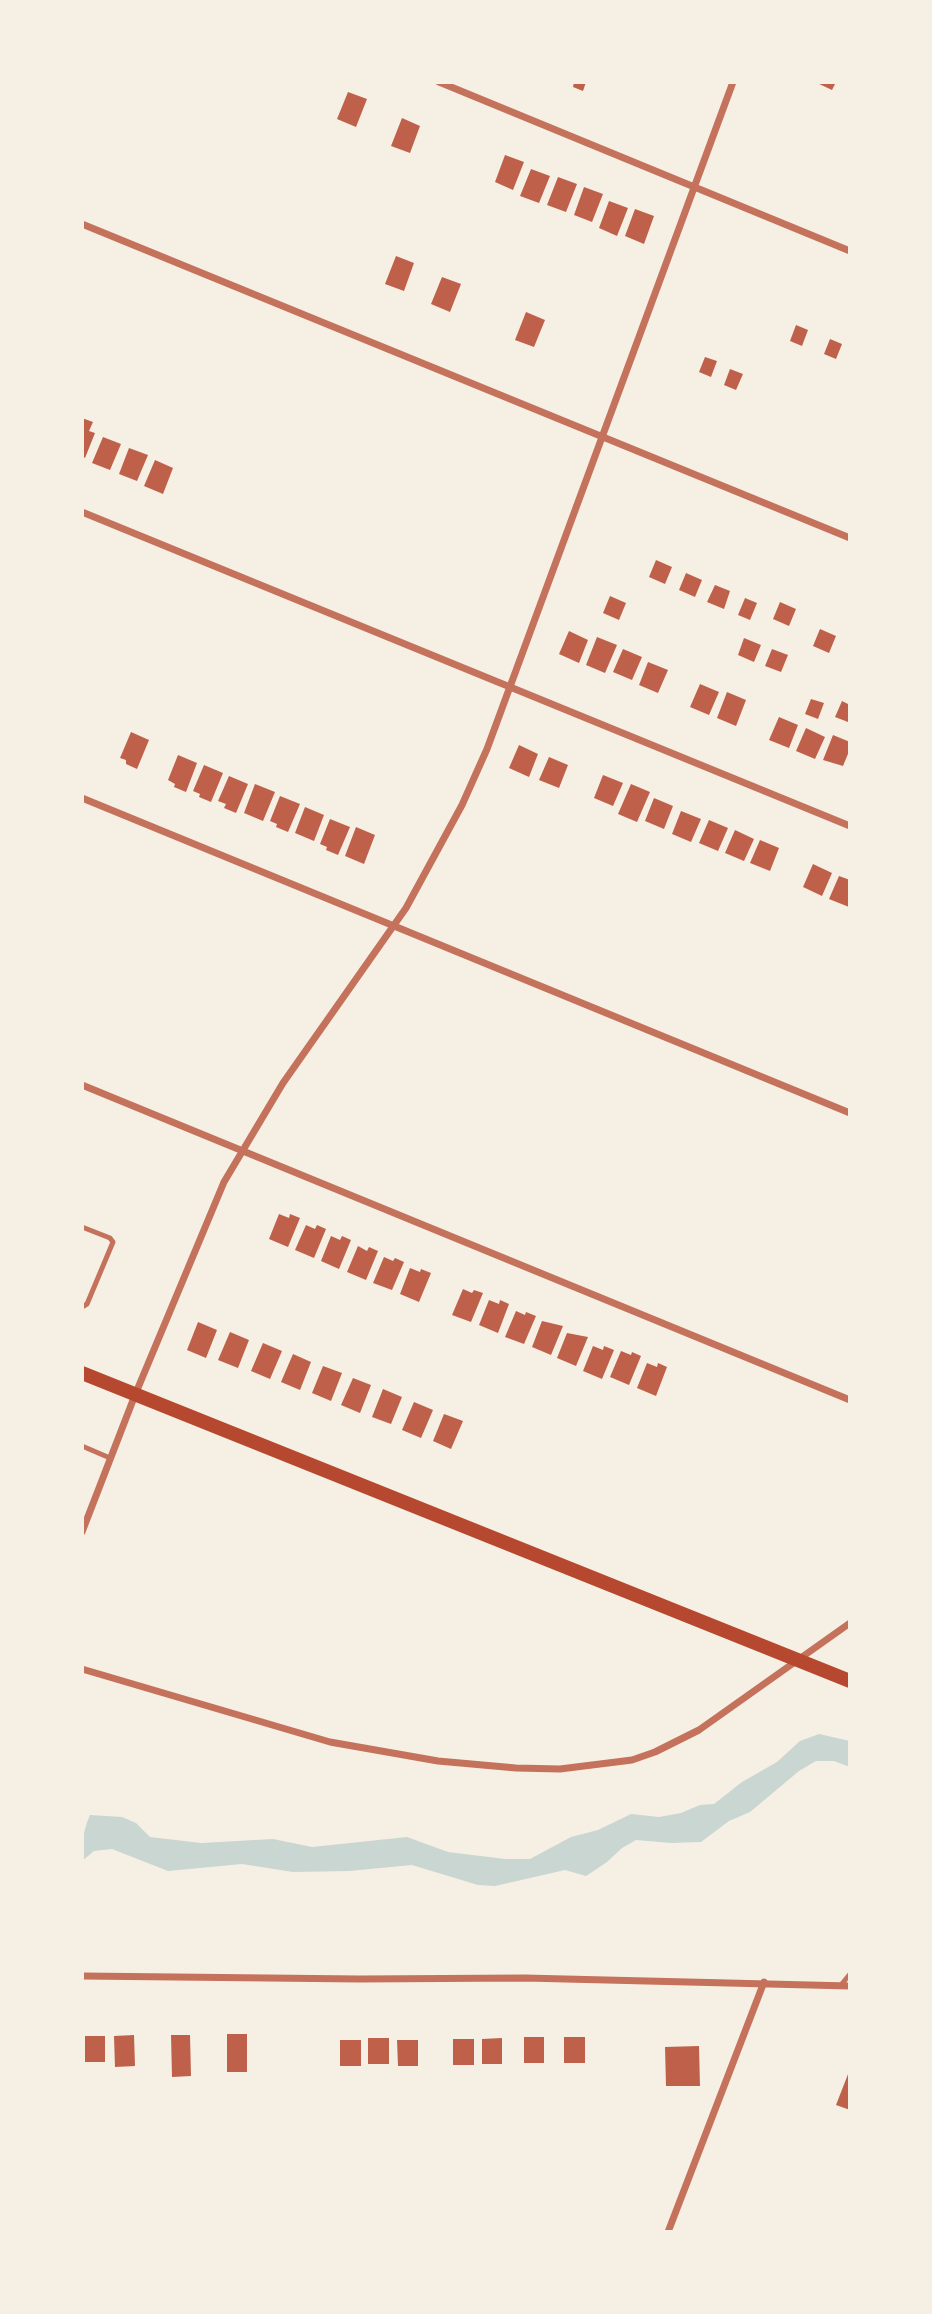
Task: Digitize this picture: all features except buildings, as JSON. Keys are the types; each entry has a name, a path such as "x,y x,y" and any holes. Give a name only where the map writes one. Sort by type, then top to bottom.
{"main road":[{"path":"82,1373 850,1681"}],"street":[{"path":"439,82 850,251"},
{"path":"82,1532 85,1517 224,1182 283,1083 394,925 426,873 462,805 511,687 733,82"},
{"path":"82,223 850,538"},
{"path":"82,512 850,826"},
{"path":"82,798 850,1113"},
{"path":"82,1085 850,1400"},
{"path":"82,1669 330,1742 438,1761 560,1769 632,1760 699,1730 850,1623"},
{"path":"82,1976 525,1978 850,1986"},
{"path":"668,2232 764,1982"}],"lane":[{"path":"82,1227 110,1238 113,1242 87,1304 82,1307"},
{"path":"82,1446 110,1458"},
{"path":"841,1985 850,1974"}],"shaded area":[{"path":"819,1734 850,1741 850,1767 834,1761 816,1761 799,1771 750,1812 729,1821 701,1842 636,1840 586,1876 565,1870 495,1886 478,1885 412,1865 349,1871 293,1872 242,1864 168,1871 112,1849 94,1851 82,1861 83,1838 90,1815 122,1817 136,1823 150,1837 201,1843 273,1839 312,1847 407,1837 448,1852 505,1859 530,1859 571,1837 598,1830 631,1814 659,1817 681,1813 700,1805 714,1804 742,1782 777,1762 800,1741"}]}
